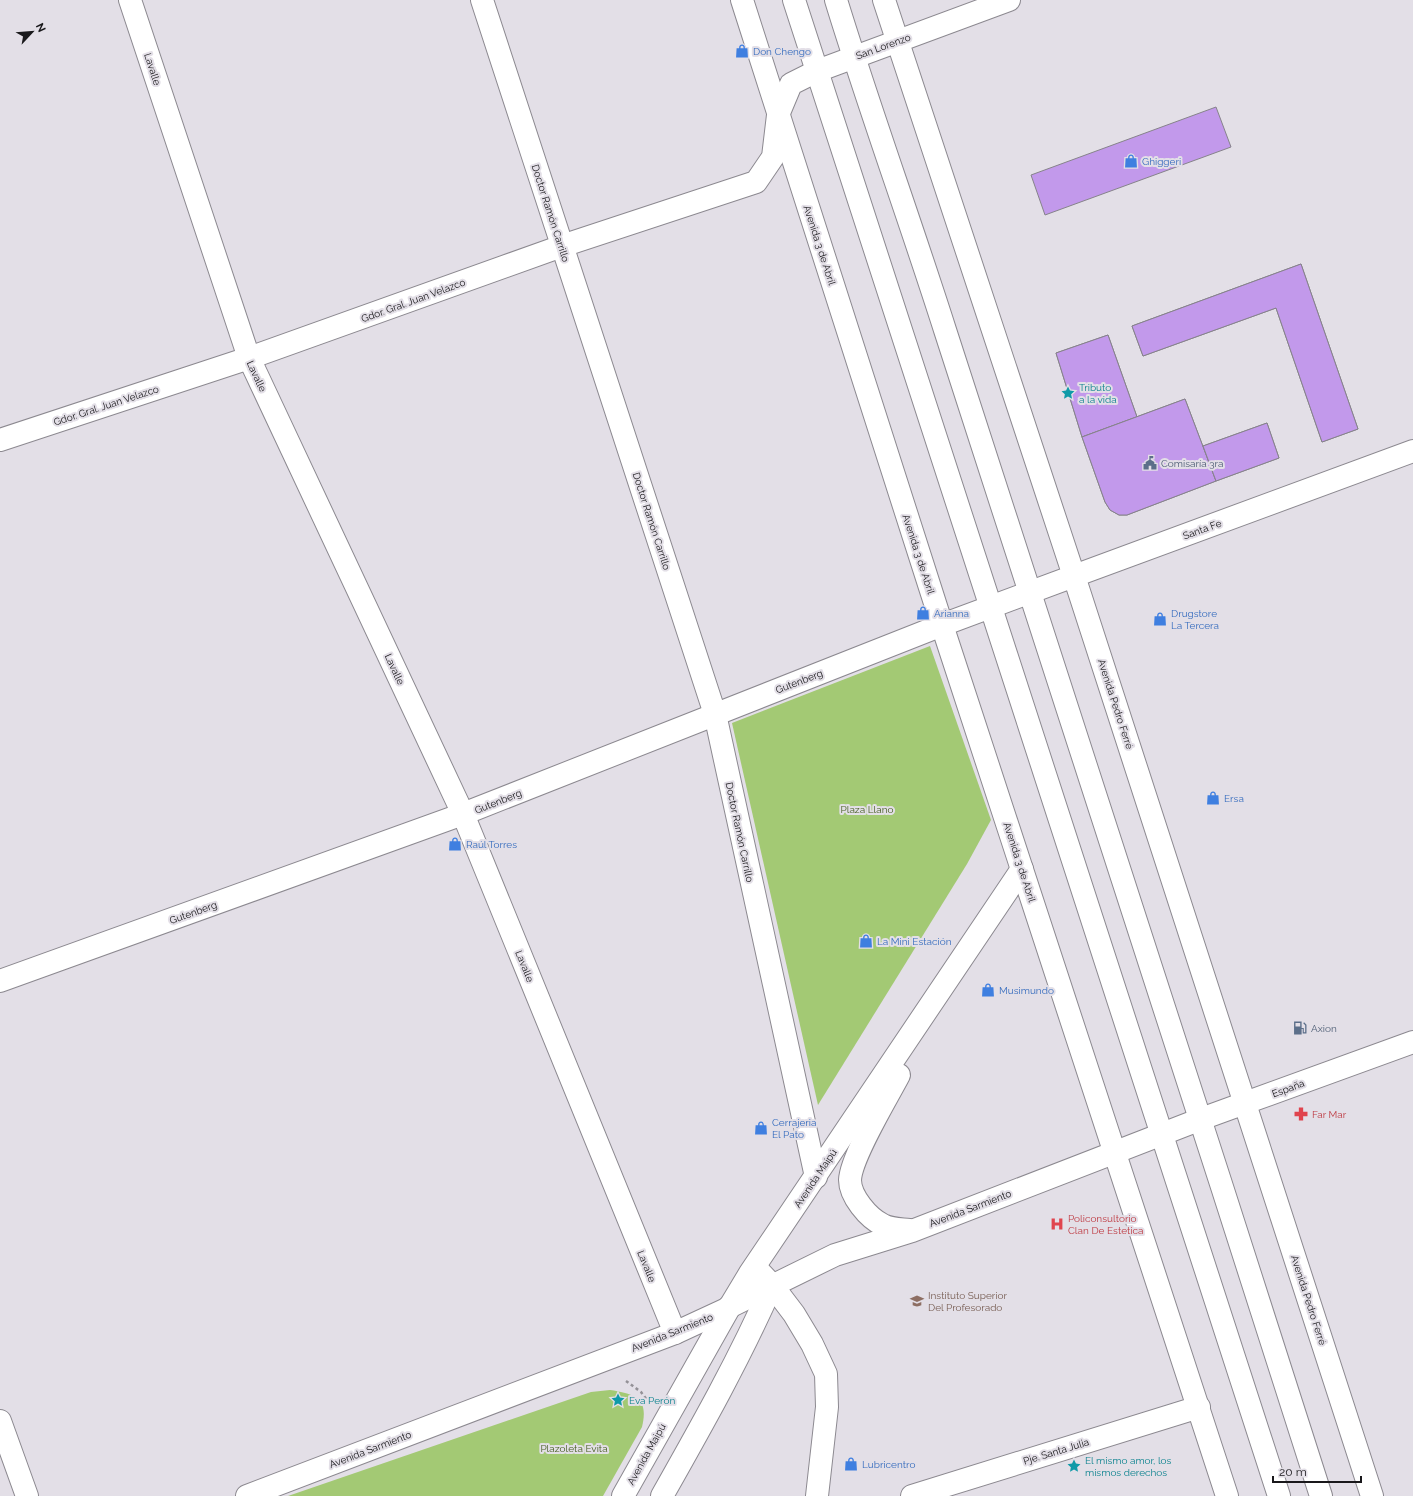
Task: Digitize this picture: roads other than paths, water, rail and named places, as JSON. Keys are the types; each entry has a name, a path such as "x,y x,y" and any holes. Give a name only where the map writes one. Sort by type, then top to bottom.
{"main road":[{"name":"Lavalle","path":"130,0 249,358 463,814 675,1333"},
{"name":"Doctor Ramón Carrillo","path":"482,0 715,714 787,1051 816,1177"},
{"name":"Avenida 3 de Abril","path":"742,0 942,625 1116,1152"},
{"path":"794,0 1279,1496"},
{"path":"836,0 944,326 1029,593 1201,1119 1321,1496"},
{"path":"884,0 1074,576"},
{"name":"San Lorenzo","path":"778,115 791,84 817,71 897,40 1008,0"},
{"name":"Gdor. Gral. Juan Velazco","path":"0,440 249,358 562,246 756,182 773,157 778,115"},
{"name":"Santa Fe","path":"991,608 1413,451"},
{"name":"Avenida Pedro Ferré","path":"1074,576 1246,1103 1372,1496"},
{"name":"Gutenberg","path":"0,982 463,814 942,625 991,608"},
{"name":"Avenida Maipú","path":"623,1496 669,1412 729,1308 755,1267 1022,870"},
{"path":"912,1231 883,1226 871,1217 852,1190 850,1180 854,1162 951,976"},
{"name":"España","path":"1162,1133 1413,1042"},
{"name":"Avenida Sarmiento","path":"247,1496 697,1324 834,1255 912,1231 1162,1133"},
{"path":"1116,1152 1227,1496"},
{"path":"755,1267 772,1285 794,1314 812,1344 826,1374 827,1407 817,1496"},
{"path":"662,1496 713,1406 752,1331 772,1285"},
{"name":"Pje. Santa Julia","path":"912,1496 953,1490 1199,1407"},
{"path":"0,1421 27,1496"}],"place":[{"name":"Don Chengo","path":"742,51"},
{"name":"Ghiggeri","path":"1131,161"},
{"name":"Tributo a la vida","path":"1068,393"},
{"name":"Comisaría 3ra","path":"1150,463"},
{"name":"Arianna","path":"923,613"},
{"name":"Drugstore La Tercera","path":"1160,619"},
{"name":"Ersa","path":"1213,798"},
{"name":"Raúl Torres","path":"455,844"},
{"name":"La Mini Estación","path":"866,941"},
{"name":"Musimundo","path":"988,990"},
{"name":"Axion","path":"1300,1028"},
{"name":"Far Mar","path":"1301,1114"},
{"name":"Cerrajeria El Pato","path":"761,1128"},
{"name":"Policonsultorio Clan De Estetica","path":"1057,1224"},
{"name":"Instituto Superior Del Profesorado","path":"917,1301"},
{"name":"Eva Perón","path":"618,1400"},
{"name":"Lubricentro","path":"851,1464"},
{"name":"El mismo amor, los mismos derechos","path":"1074,1466"}],"park label":[{"name":"Plaza Llano","path":"867,809"},
{"name":"Plazoleta Evita","path":"574,1448"}]}
